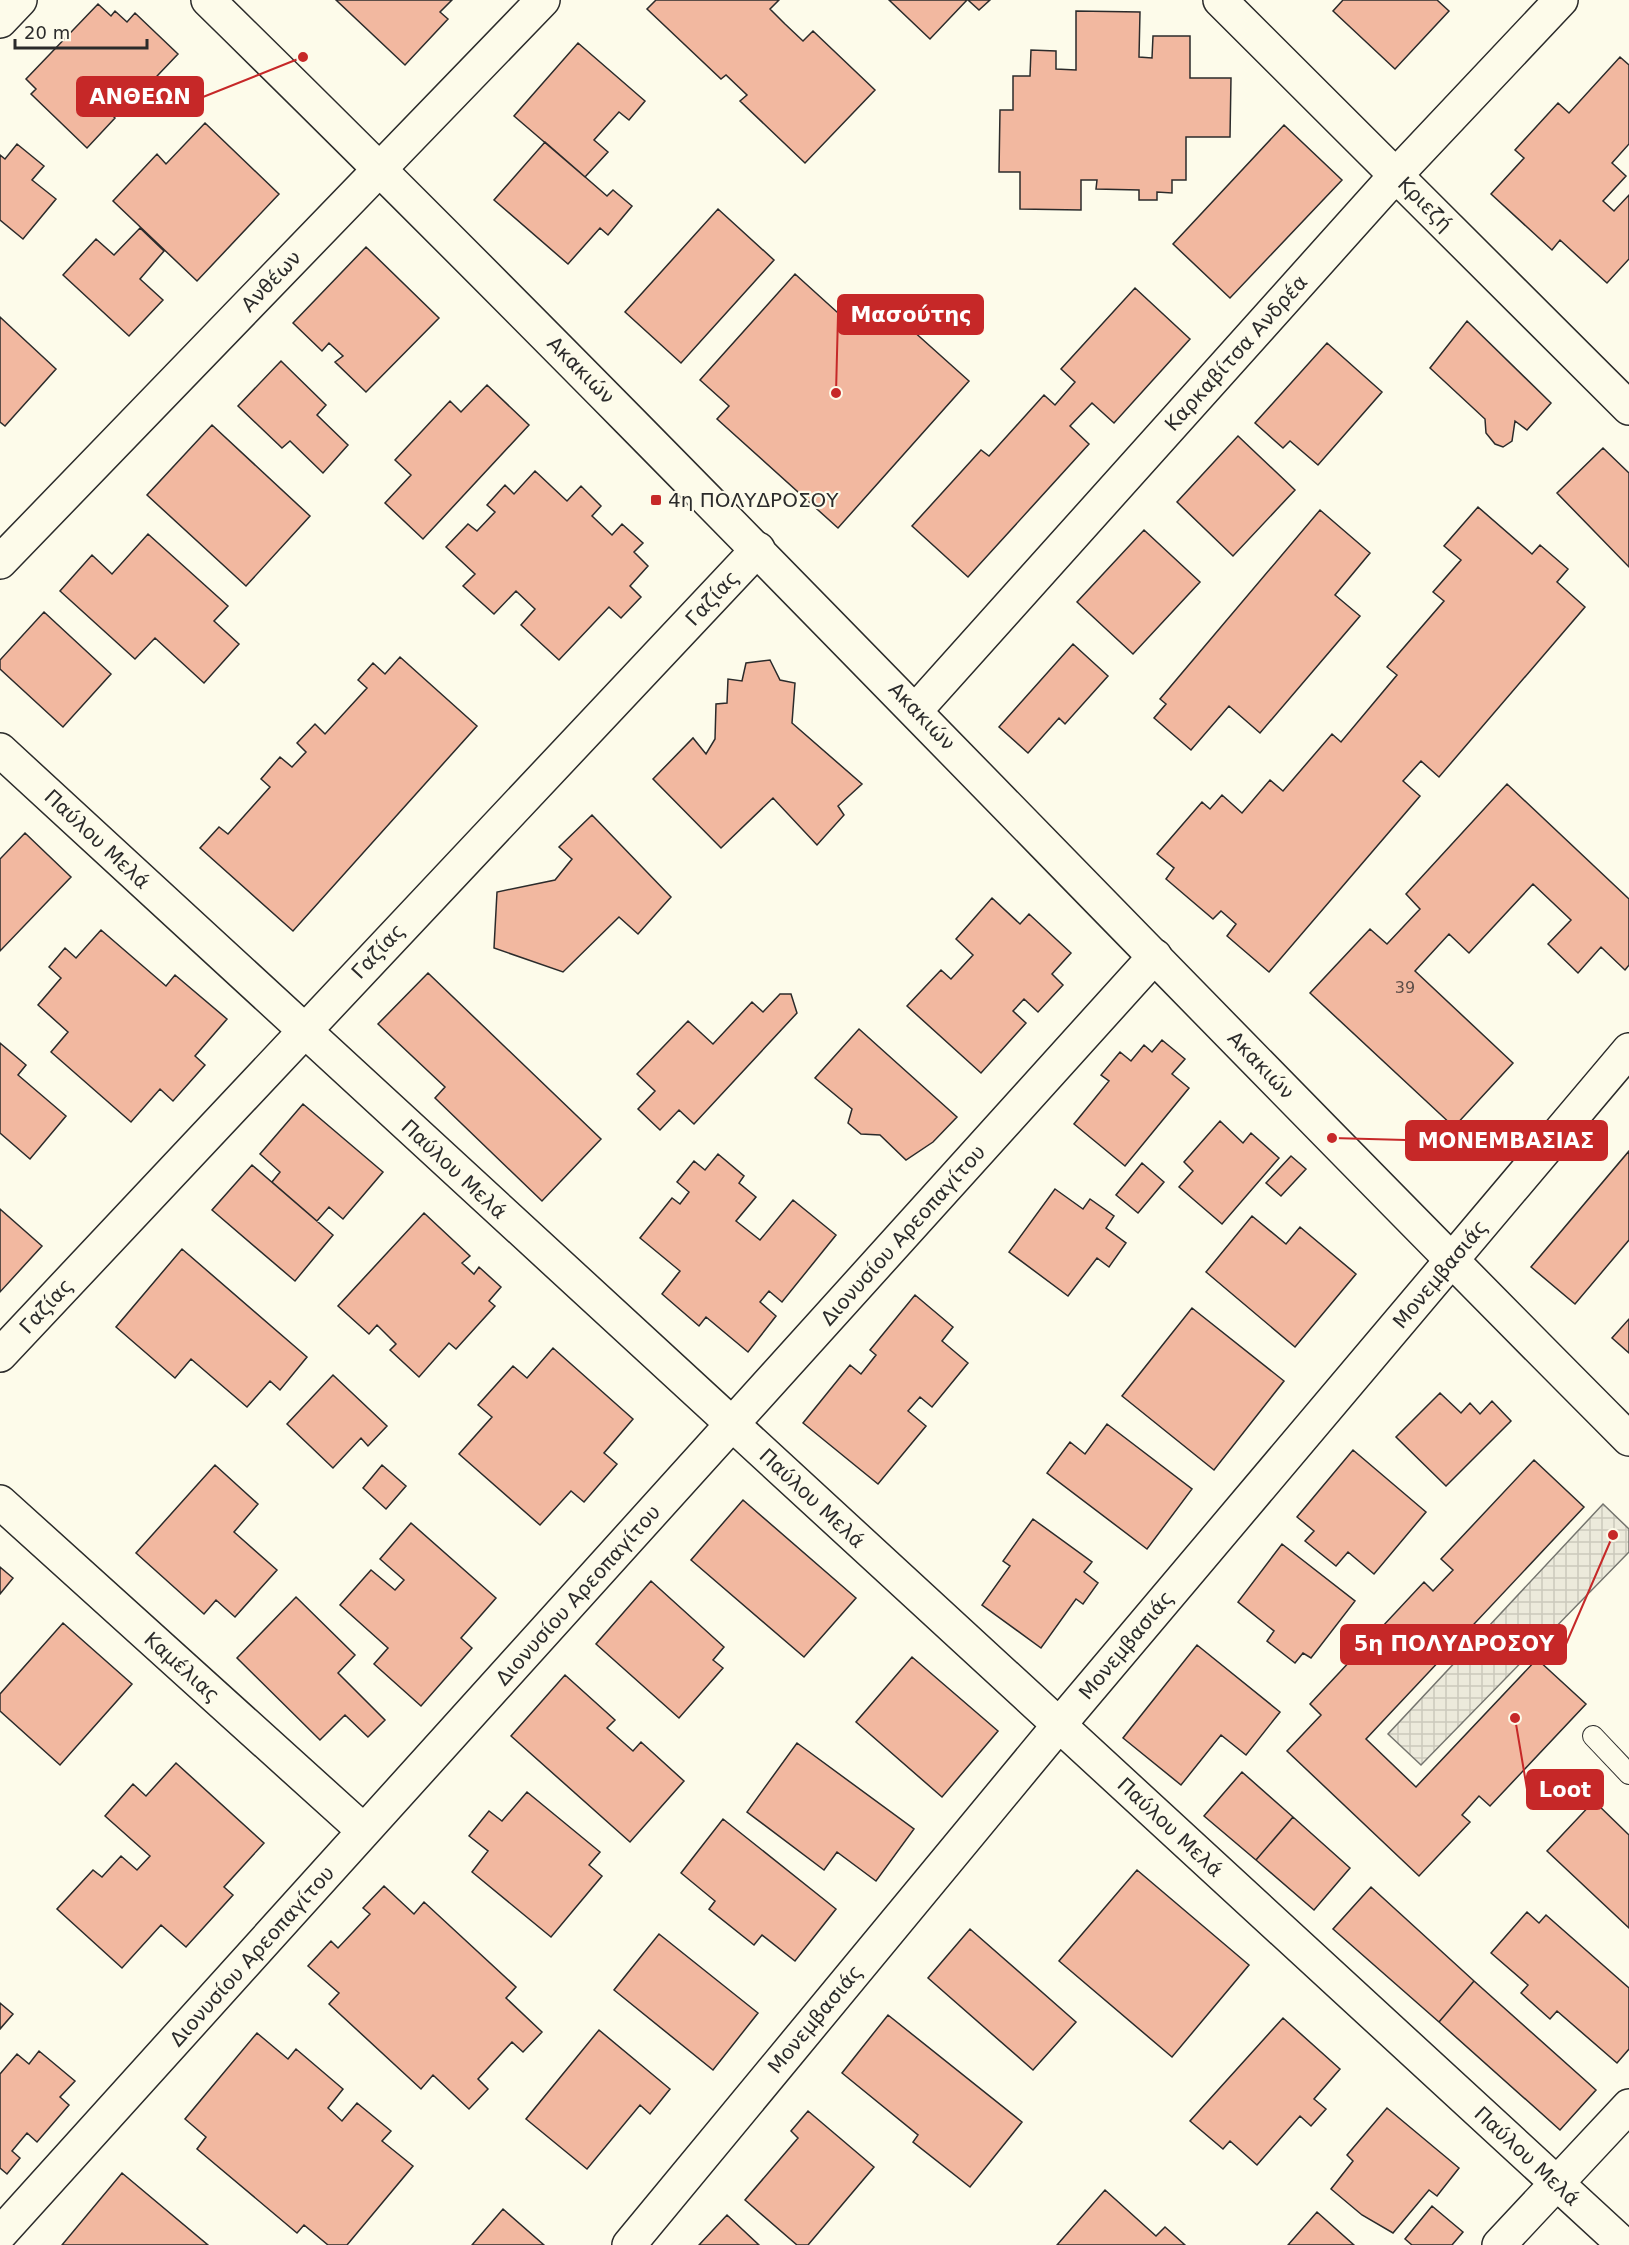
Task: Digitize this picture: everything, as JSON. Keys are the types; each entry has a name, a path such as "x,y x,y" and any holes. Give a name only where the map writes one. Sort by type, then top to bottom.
{"street":[{"path":"0,21 20,0"},
{"name":"Ακακιών","path":"208,0 380,168 758,549 1451,1261 1629,1439"},
{"name":"Ανθέων","path":"0,562 543,0"},
{"name":"Κριεζή","path":"1221,0 1629,408"},
{"name":"Καρκαβίτσα Ανδρέα","path":"916,710 1396,175 1561,0"},
{"name":"Γαζίας","path":"0,1355 758,549"},
{"name":"Παύλου Μελά","path":"0,750 1624,2245"},
{"name":"Διονυσίου Αρεοπαγίτου","path":"0,2234 1155,956"},
{"name":"Μονεμβασιάς","path":"629,2245 1059,1725 1629,1050"},
{"name":"Καμέλιας","path":"0,1502 364,1832"},
{"path":"1499,2245 1629,2106"}],"lane":[{"path":"1593,1736 1629,1774"}],"shaded area":[{"path":"1603,1504 1629,1529 1629,1552 1421,1765 1388,1734"}],"building":[{"path":"336,0 452,0 440,12 448,19 405,65"},
{"path":"656,0 779,0 770,9 803,41 813,31 875,90 805,163 740,101 747,95 726,75 721,79 647,9"},
{"path":"889,0 967,0 930,39"},
{"path":"968,0 990,0 979,10"},
{"path":"1343,0 1437,0 1449,11 1395,69 1333,11"},
{"path":"98,4 111,16 115,11 127,22 135,13 178,54 139,95 126,83 103,106 115,118 87,148 31,94 36,89 26,79"},
{"path":"1076,11 1140,12 1139,57 1152,58 1153,36 1190,36 1190,78 1231,78 1230,137 1186,137 1186,180 1172,180 1172,193 1157,192 1157,200 1139,200 1139,190 1096,189 1097,180 1081,180 1081,210 1020,209 1020,172 999,172 1000,110 1013,110 1013,76 1030,76 1031,50 1056,51 1056,69 1076,70"},
{"path":"578,43 645,101 629,120 619,112 594,140 608,152 585,177 514,116"},
{"path":"1620,57 1629,65 1629,144 1612,163 1626,176 1603,201 1614,211 1629,195 1629,259 1607,283 1560,240 1552,250 1491,194 1524,158 1515,150 1558,103 1569,113"},
{"path":"205,123 279,194 197,281 113,201 157,154 166,164"},
{"path":"1284,125 1342,180 1230,298 1173,244"},
{"path":"545,142 607,196 613,190 632,206 608,235 600,228 568,264 494,200"},
{"path":"17,144 44,166 32,180 56,199 23,239 0,220 0,155 5,159"},
{"path":"718,209 774,260 681,363 625,312"},
{"path":"140,228 164,251 140,279 163,300 129,336 63,275 96,239 114,255"},
{"path":"366,247 439,318 366,392 335,362 343,356 329,343 322,351 293,323"},
{"path":"795,274 848,322 873,295 969,381 838,528 717,419 729,406 700,380"},
{"path":"1135,288 1190,339 1114,423 1092,403 1070,426 1089,444 968,577 912,526 981,450 989,456 1044,395 1055,405 1075,382 1061,369"},
{"path":"0,317 56,369 5,426 0,422"},
{"path":"1467,321 1551,403 1527,430 1515,421 1512,441 1503,447 1495,444 1486,433 1485,419 1430,368"},
{"path":"1327,343 1382,392 1318,465 1290,441 1283,448 1255,423"},
{"path":"281,361 326,405 317,415 348,445 323,473 290,441 282,448 238,406"},
{"path":"487,385 529,425 423,539 385,503 411,475 395,460 450,401 461,412"},
{"path":"212,425 310,516 246,586 147,495"},
{"path":"1238,436 1295,490 1233,556 1177,502"},
{"path":"1603,448 1629,473 1629,567 1557,493"},
{"path":"535,471 567,501 581,486 601,506 592,516 612,535 622,524 643,543 634,552 648,566 630,586 641,597 621,618 609,607 559,660 521,625 535,609 516,591 494,614 463,586 475,574 446,547 468,524 477,531 495,512 487,505 505,485 514,494"},
{"path":"1478,507 1532,554 1540,545 1568,569 1557,582 1585,607 1439,777 1421,761 1403,781 1420,796 1269,972 1227,936 1236,924 1221,911 1213,919 1166,879 1174,868 1157,854 1202,802 1210,809 1222,795 1242,813 1270,780 1283,791 1332,734 1341,742 1397,675 1387,667 1444,601 1433,592 1461,560 1444,546"},
{"path":"1320,510 1370,553 1335,595 1360,616 1260,733 1229,706 1191,750 1154,718 1166,704 1160,699"},
{"path":"1144,530 1200,582 1133,654 1077,602"},
{"path":"148,534 228,606 214,621 239,644 204,683 155,638 135,659 60,591 92,555 112,574"},
{"path":"44,612 111,674 63,727 0,669 0,660"},
{"path":"1073,644 1108,676 1065,724 1059,718 1028,753 999,727"},
{"path":"400,657 477,726 293,931 200,848 219,827 228,834 270,787 261,779 280,757 292,767 306,752 297,743 315,724 325,734 367,688 358,680 373,663 385,674"},
{"path":"770,660 780,680 795,683 792,723 862,784 838,806 844,815 817,845 773,798 721,848 653,779 693,738 706,754 715,739 716,704 727,703 728,679 742,681 746,663"},
{"path":"1507,784 1629,899 1629,965 1625,970 1601,947 1578,973 1548,944 1571,920 1533,884 1469,953 1449,934 1415,971 1513,1063 1454,1127 1310,993 1370,929 1387,944 1420,909 1406,894"},
{"path":"592,815 671,897 638,934 619,917 563,972 494,948 497,892 555,880 572,859 559,847"},
{"path":"25,833 71,877 0,951 0,859"},
{"path":"992,898 1020,924 1029,914 1071,953 1052,974 1063,985 1038,1012 1024,999 1013,1011 1026,1023 981,1073 907,1006 941,970 951,979 973,955 956,939"},
{"path":"101,930 166,986 175,975 227,1019 195,1056 205,1065 173,1101 160,1089 131,1122 51,1052 68,1032 38,1005 61,978 49,967 65,948 76,958"},
{"path":"428,973 601,1139 542,1201 435,1098 445,1087 378,1024"},
{"path":"780,994 791,994 797,1013 694,1124 679,1110 660,1130 638,1109 655,1091 637,1074 688,1021 713,1044 752,1002 763,1012"},
{"path":"859,1029 957,1117 933,1142 906,1160 880,1135 861,1134 848,1123 852,1109 815,1078"},
{"path":"1162,1040 1185,1059 1172,1074 1189,1088 1125,1166 1074,1124 1109,1081 1101,1075 1120,1052 1131,1061 1144,1045 1152,1052"},
{"path":"0,1043 26,1065 18,1075 66,1116 30,1159 0,1133"},
{"path":"303,1104 383,1172 343,1219 329,1207 317,1221 272,1182 280,1172 260,1154"},
{"path":"1220,1121 1243,1143 1251,1133 1279,1158 1222,1224 1179,1187 1193,1171 1184,1162"},
{"path":"1629,1151 1629,1240 1575,1304 1531,1267"},
{"path":"718,1154 744,1176 739,1183 756,1197 736,1221 760,1240 793,1200 836,1235 782,1302 769,1291 760,1302 776,1316 748,1352 706,1317 699,1326 662,1294 680,1271 640,1238 672,1198 680,1204 689,1192 677,1182 694,1161 705,1170"},
{"path":"1291,1156 1306,1169 1281,1196 1266,1183"},
{"path":"1142,1163 1164,1182 1138,1213 1116,1195"},
{"path":"252,1165 333,1235 295,1281 212,1210"},
{"path":"1055,1189 1083,1209 1090,1199 1114,1216 1106,1228 1126,1243 1109,1267 1097,1258 1068,1296 1009,1252"},
{"path":"0,1209 42,1246 0,1292"},
{"path":"424,1213 470,1256 462,1263 474,1274 479,1267 501,1287 489,1301 495,1306 456,1349 449,1343 419,1377 390,1350 396,1344 377,1325 369,1334 338,1306"},
{"path":"1252,1216 1286,1244 1300,1227 1356,1274 1295,1347 1206,1272"},
{"path":"182,1249 307,1357 280,1390 270,1381 247,1407 191,1359 175,1378 116,1327"},
{"path":"915,1295 953,1327 942,1341 968,1363 932,1407 920,1397 908,1411 926,1426 878,1484 803,1423 850,1365 861,1374 876,1355 870,1350"},
{"path":"1192,1308 1284,1381 1214,1470 1122,1396"},
{"path":"1629,1319 1629,1353 1612,1338"},
{"path":"553,1348 633,1419 604,1453 617,1464 584,1502 571,1491 540,1525 459,1454 492,1417 478,1405 513,1366 527,1378"},
{"path":"333,1375 387,1426 368,1446 361,1438 333,1468 287,1424"},
{"path":"1440,1393 1461,1413 1470,1403 1480,1414 1492,1401 1511,1421 1446,1486 1396,1437"},
{"path":"1107,1424 1192,1489 1147,1549 1047,1473 1070,1442 1085,1454"},
{"path":"1353,1450 1426,1512 1374,1574 1348,1552 1336,1566 1305,1541 1314,1531 1297,1517"},
{"path":"1534,1460 1584,1507 1366,1739 1416,1787 1537,1659 1586,1704 1490,1806 1479,1796 1462,1815 1470,1822 1419,1876 1287,1751 1321,1715 1310,1704 1424,1582 1433,1591 1453,1570 1441,1559"},
{"path":"215,1465 258,1504 234,1532 277,1570 235,1617 216,1600 204,1614 136,1553"},
{"path":"382,1465 406,1486 386,1509 363,1488"},
{"path":"743,1500 856,1598 804,1657 691,1560"},
{"path":"1033,1519 1092,1562 1084,1572 1098,1583 1083,1604 1076,1599 1041,1648 982,1605 1010,1566 1003,1561"},
{"path":"411,1523 496,1598 461,1638 472,1648 421,1706 374,1664 388,1648 340,1605 371,1570 395,1590 404,1580 380,1559"},
{"path":"1282,1544 1355,1601 1311,1658 1303,1653 1295,1663 1267,1641 1274,1631 1238,1602"},
{"path":"0,1567 13,1578 0,1594"},
{"path":"651,1581 724,1647 713,1660 723,1668 679,1718 596,1644"},
{"path":"296,1597 355,1655 338,1673 385,1720 368,1737 345,1715 320,1740 237,1658"},
{"path":"63,1623 132,1684 60,1765 0,1711 0,1694"},
{"path":"1197,1645 1280,1712 1246,1755 1221,1735 1181,1785 1123,1738"},
{"path":"912,1657 998,1731 942,1797 856,1722"},
{"path":"565,1675 615,1720 607,1728 633,1751 641,1742 684,1781 630,1842 511,1736"},
{"path":"797,1743 914,1829 876,1881 837,1852 824,1870 747,1812"},
{"path":"176,1763 264,1843 224,1887 233,1895 186,1947 161,1925 122,1968 57,1909 93,1870 102,1877 121,1856 137,1870 150,1856 105,1816 133,1784 146,1796"},
{"path":"1242,1772 1293,1817 1256,1860 1204,1816"},
{"path":"527,1792 600,1852 589,1865 602,1876 551,1937 472,1872 488,1851 469,1836 489,1811 502,1821"},
{"path":"1594,1801 1629,1835 1629,1928 1547,1851"},
{"path":"1293,1817 1350,1868 1314,1910 1256,1860"},
{"path":"723,1819 836,1909 795,1961 762,1935 754,1945 709,1909 715,1901 681,1873"},
{"path":"1137,1870 1249,1965 1172,2057 1059,1961"},
{"path":"384,1886 414,1914 424,1902 516,1987 506,1998 542,2032 523,2052 512,2042 478,2079 488,2089 469,2109 433,2075 421,2089 329,2004 339,1993 308,1966 331,1941 338,1948 370,1914 363,1908"},
{"path":"1371,1887 1474,1981 1439,2022 1333,1929"},
{"path":"1527,1912 1539,1923 1546,1915 1629,1988 1629,2049 1617,2063 1557,2011 1550,2019 1521,1993 1528,1985 1491,1953"},
{"path":"970,1929 1076,2022 1033,2070 928,1978"},
{"path":"659,1934 758,2013 713,2070 614,1990"},
{"path":"1474,1981 1596,2090 1560,2130 1439,2022"},
{"path":"0,2003 13,2014 0,2029"},
{"path":"888,2015 1022,2122 970,2187 913,2142 918,2135 842,2073"},
{"path":"1283,2018 1340,2069 1314,2099 1326,2109 1311,2126 1300,2116 1257,2165 1230,2141 1223,2149 1190,2121"},
{"path":"599,2030 670,2089 650,2114 640,2105 587,2169 526,2119"},
{"path":"257,2033 288,2059 296,2049 343,2089 328,2108 342,2121 357,2103 391,2131 382,2141 413,2166 347,2245 328,2245 304,2225 297,2233 197,2149 206,2137 185,2119"},
{"path":"39,2051 75,2081 60,2097 69,2105 37,2142 27,2133 12,2151 20,2158 7,2174 0,2168 0,2074 17,2054 29,2064"},
{"path":"1387,2108 1459,2168 1437,2196 1429,2190 1393,2233 1362,2215 1331,2189 1353,2161 1347,2155"},
{"path":"808,2111 874,2167 808,2245 797,2245 745,2200 798,2138 791,2131"},
{"path":"122,2173 208,2245 62,2245"},
{"path":"1105,2190 1156,2236 1165,2227 1185,2245 1057,2245"},
{"path":"1432,2206 1463,2232 1452,2245 1412,2245 1405,2239"},
{"path":"503,2209 544,2245 472,2245"},
{"path":"1317,2212 1354,2245 1288,2245"},
{"path":"727,2215 759,2245 699,2245"}],"place":[{"name":"ΑΝΘΕΩΝ","path":"303,57"},
{"name":"Μασούτης","path":"836,393"},
{"name":"4η ΠΟΛΥΔΡΟΣΟΥ","path":"656,500"},
{"name":"ΜΟΝΕΜΒΑΣΙΑΣ","path":"1332,1138"},
{"name":"5η ΠΟΛΥΔΡΟΣΟΥ","path":"1613,1535"},
{"name":"Loot","path":"1515,1718"}]}
